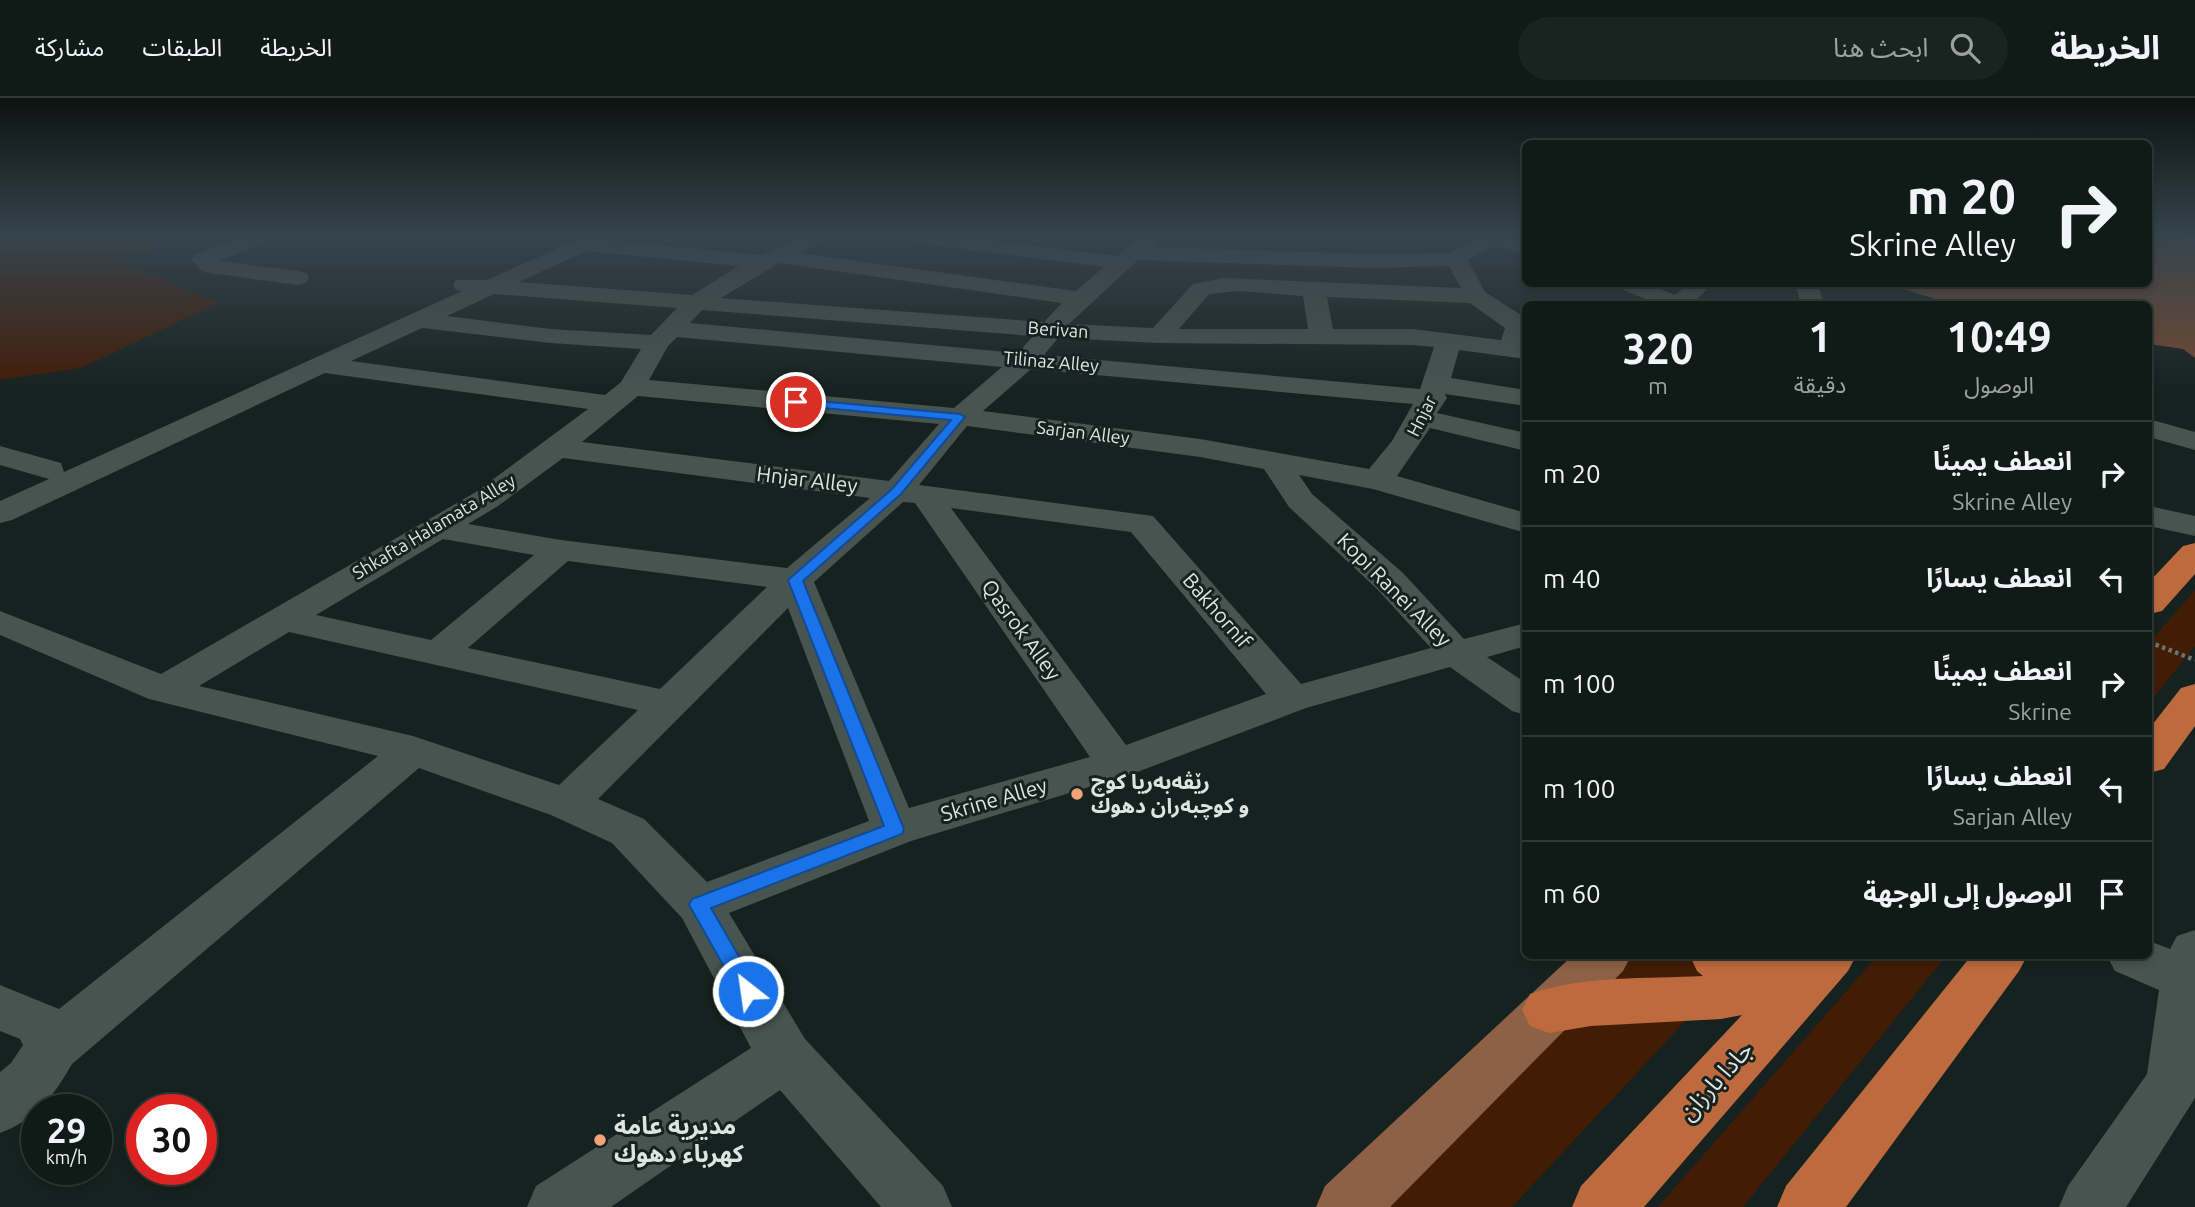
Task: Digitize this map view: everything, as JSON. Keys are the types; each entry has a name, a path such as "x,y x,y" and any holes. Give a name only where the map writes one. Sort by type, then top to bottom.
{"highway":[{"path":"2152,600 2195,553"},
{"path":"2152,756 2195,697"},
{"path":"1720,959 1741,973 1765,979 1821,965"},
{"path":"1808,1207 1999,959"},
{"path":"1549,1010 1591,1004 1721,998 1768,988 1821,965"},
{"name":"جادا بارزان","path":"1603,1207 1821,965"}],"main road":[{"path":"1347,1207 1602,959"}],"street":[{"path":"0,493 468,290"},
{"path":"0,513 420,320 471,290"},
{"name":"Berivan","path":"517,290 1159,337 1413,337 1519,350"},
{"name":"Shkafta Halamata Alley","path":"163,690 286,620 336,586 487,499 557,448 622,395 663,336 695,304 718,290"},
{"path":"1008,290 1080,299"},
{"path":"567,804 795,580 911,493 960,417 1027,359 1049,330 1091,290"},
{"path":"1159,337 1203,290"},
{"path":"1309,290 1476,296"},
{"path":"1314,290 1322,336"},
{"path":"1473,290 1476,296 1512,320 1517,328 1519,350"},
{"path":"1643,290 1670,301"},
{"path":"1682,301 1696,290"},
{"path":"514,331 574,295"},
{"name":"Tilinaz Alley","path":"420,320 551,336 663,336 1027,359 1431,400"},
{"name":"Hnjar","path":"1377,480 1406,446 1431,400 1449,341"},
{"name":"Sarjan Alley","path":"324,365 622,395 960,417 1200,448 1377,480 1522,522"},
{"path":"1431,400 1522,398"},
{"path":"1431,400 1522,440"},
{"path":"2152,429 2195,441"},
{"name":"Hnjar Alley","path":"557,448 1141,523"},
{"path":"0,455 50,471"},
{"name":"Kopi Ranei Alley","path":"1276,463 1300,500 1391,581 1458,654 1522,699"},
{"name":"Qasrok Alley","path":"911,493 1117,764"},
{"path":"2152,517 2195,526"},
{"name":"Bakhornif","path":"1141,523 1292,699"},
{"path":"436,528 561,550 795,580"},
{"path":"439,653 561,550"},
{"path":"795,580 895,829"},
{"path":"286,620 669,704"},
{"path":"0,622 163,690 413,750 567,804 628,831 699,905 786,1056 920,1207"},
{"name":"Skrine Alley","path":"699,905 895,829 1117,764 1292,699 1522,635"},
{"path":"0,1107 31,1081 52,1047 413,750"},
{"path":"2091,1207 2174,1083 2192,970 2146,959"},
{"path":"0,1008 39,1023 52,1047"},
{"path":"558,1207 786,1056"}],"path":[{"path":"2152,643 2195,660"}],"shaded area":[{"path":"0,290 188,290 219,303 81,368 0,380"},
{"path":"1906,290 2195,290 2195,358 2183,349 2152,344 2152,301 1942,301"},
{"path":"2195,590 2195,646 2152,699 2152,640"},
{"path":"1613,959 1715,959 1731,970 1571,1002"},
{"path":"1874,959 1944,959 1743,1207 1658,1207"},
{"path":"1702,1003 1512,1207 1364,1207 1555,1013"}],"place":[{"name":"رێڤه‌به‌ریا كوچ و كوچبه‌ران دهوك","path":"1077,794"},
{"name":"مديرية عامة كهرباء دهوك","path":"600,1140"}],"route":[{"path":"748,991 699,905 895,829 795,580 897,491 960,417 796,402"}]}
